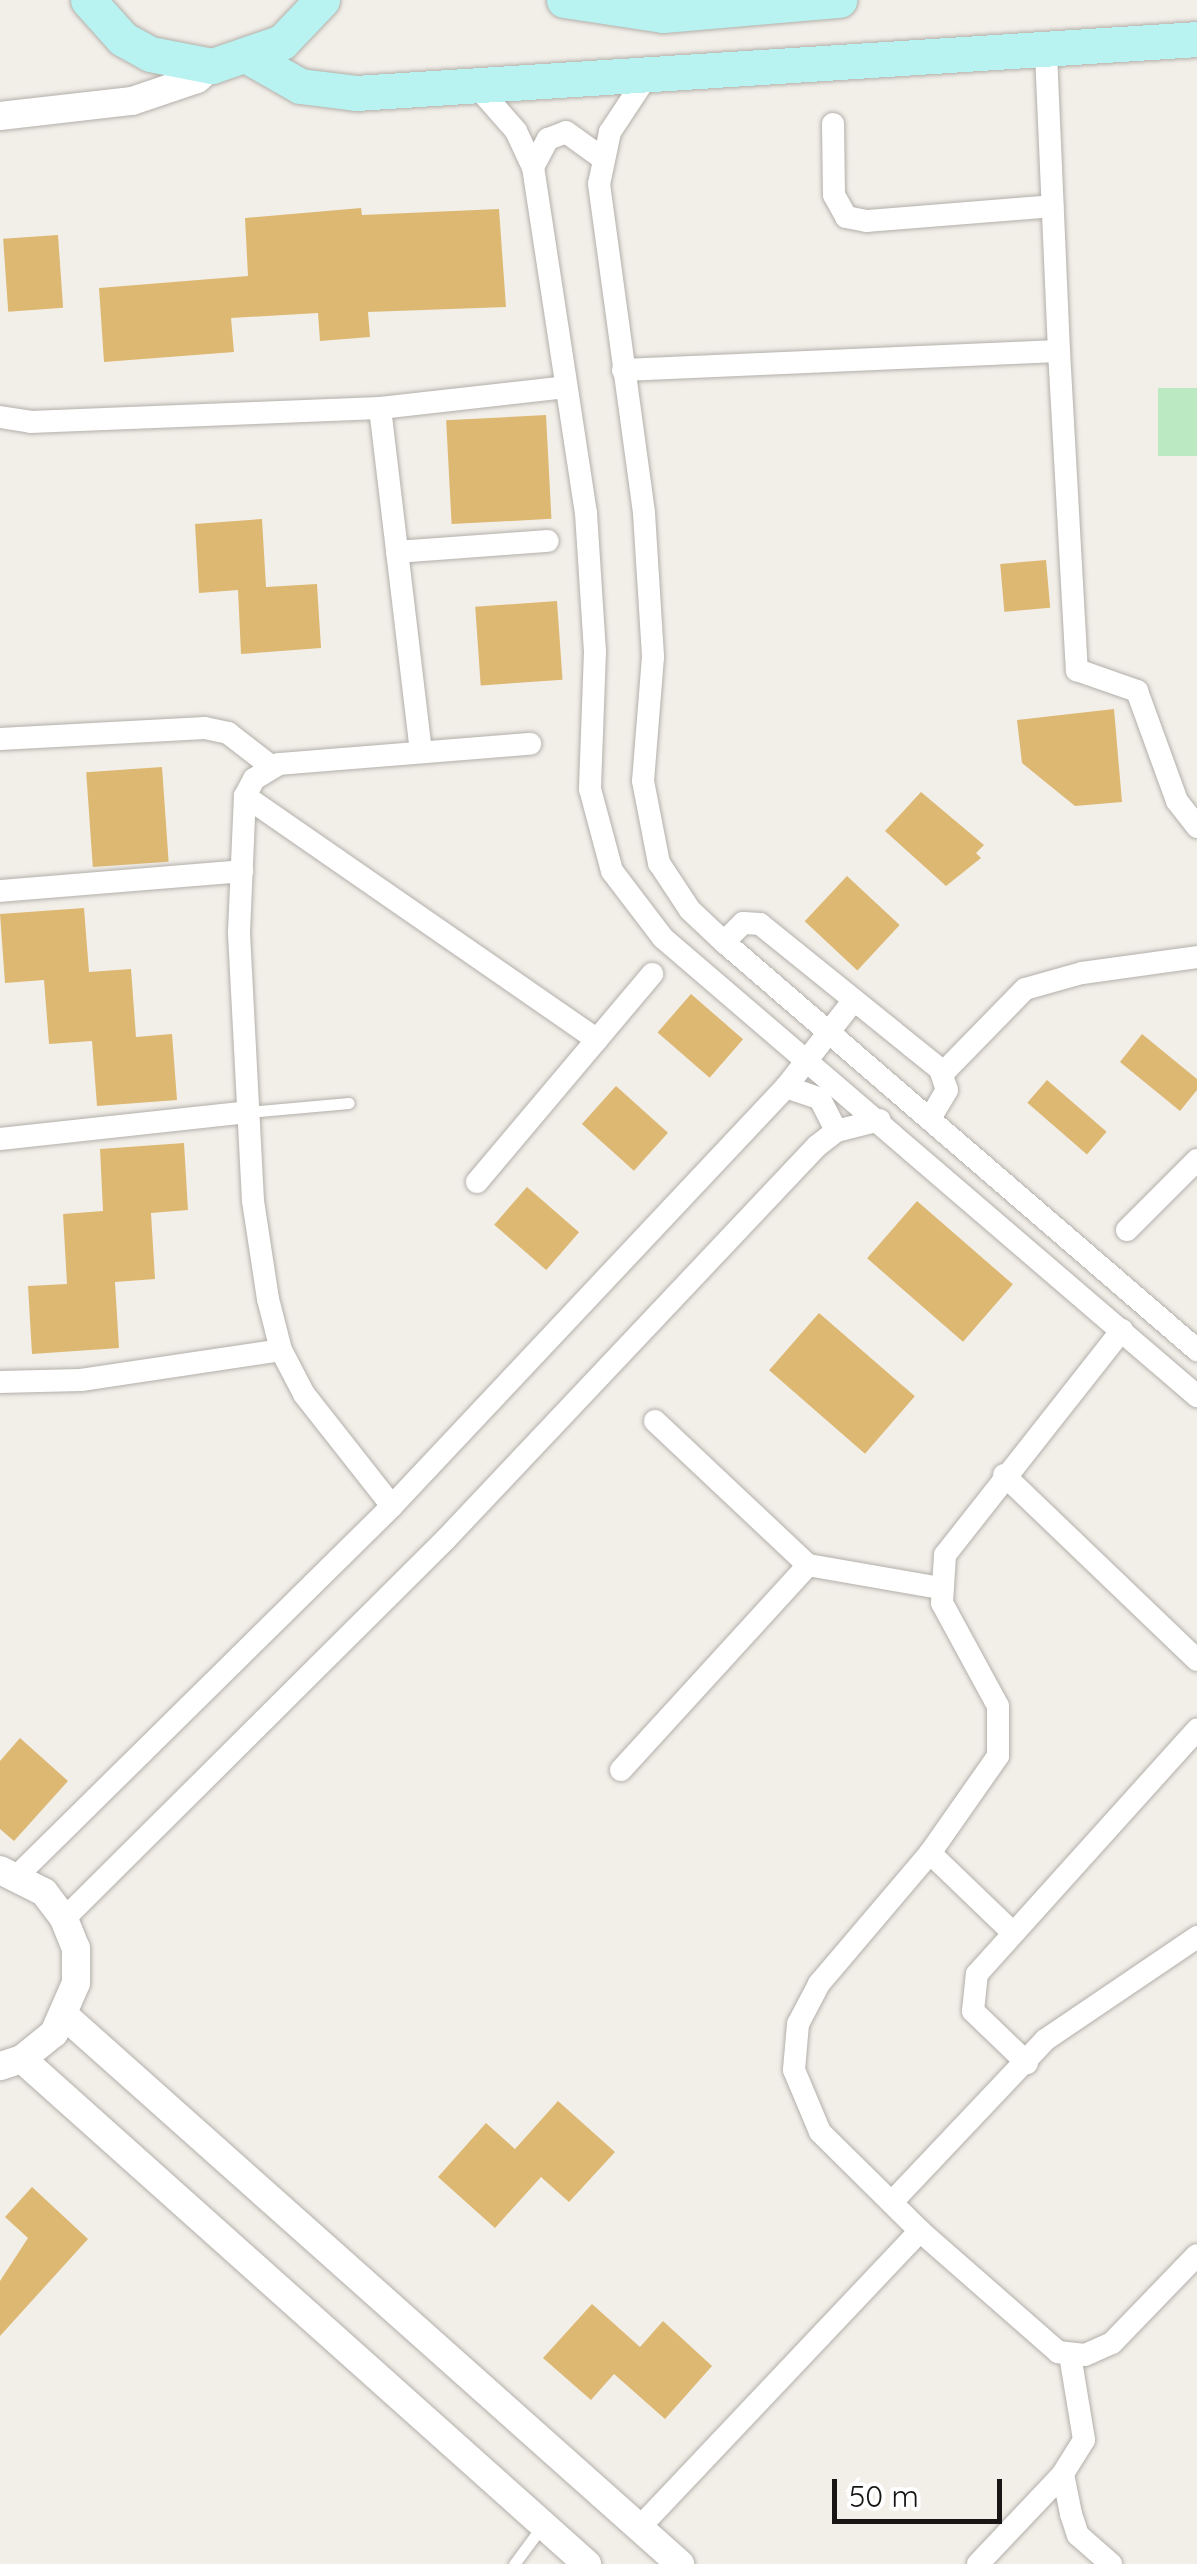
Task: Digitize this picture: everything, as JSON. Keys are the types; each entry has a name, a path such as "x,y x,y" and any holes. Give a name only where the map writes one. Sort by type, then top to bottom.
{"main road":[{"path":"88,0 122,38 150,54 212,66 251,58 282,42 322,0"},
{"path":"564,0 664,15 731,5 839,0"},
{"path":"251,58 300,86 327,92 1197,40"}],"street":[{"path":"1046,49 1077,670 1137,691 1177,801 1197,827"},
{"path":"0,116 132,102 197,79 212,66"},
{"path":"650,73 621,110 602,158 600,213 650,584 644,809 672,888 724,942 931,1116 1197,1350"},
{"path":"473,82 516,131 533,167 592,582 590,788 601,844 643,918 1197,1396"},
{"path":"832,124 834,194 846,217 867,221 1052,206"},
{"path":"533,167 548,139 566,132 602,158"},
{"path":"623,370 1059,350"},
{"path":"0,417 30,422 380,408 566,386"},
{"path":"380,408 421,752"},
{"path":"397,552 548,541"},
{"path":"0,739 204,728 228,733 272,767"},
{"path":"392,1506 304,1394 280,1350 252,1202 242,871 245,796 272,767 530,744"},
{"path":"245,796 597,1040"},
{"path":"0,892 242,871"},
{"path":"724,942 743,923 756,922 943,1073 947,1090 931,1116"},
{"path":"943,1073 1025,990 1082,972 1197,957"},
{"path":"477,1182 652,974"},
{"path":"587,2564 11,2062 65,2016 76,1983 76,1948 64,1919 44,1892 9,1873 392,1506 786,1087 854,1000"},
{"path":"786,1087 820,1099 836,1131"},
{"path":"0,1140 248,1112"},
{"path":"64,1919 445,1540 836,1131 880,1120"},
{"path":"1127,1230 1197,1160"},
{"path":"1088,1300 1109,1274"},
{"path":"1122,1330 953,1540 940,1588 946,1618 998,1706 1001,1740 991,1772 930,1853 819,1984 794,2047 808,2113 920,2231 1038,2340 1070,2355 1112,2344 1197,2255"},
{"path":"0,1382 81,1380 280,1350"},
{"path":"656,1421 808,1565 940,1588"},
{"path":"1004,1475 1197,1660"},
{"path":"621,1770 808,1565"},
{"path":"1028,2064 981,2022 970,1998 978,1974 1197,1730"},
{"path":"930,1853 1014,1934"},
{"path":"892,2202 1070,2018 1197,1937"},
{"path":"65,2016 680,2564"},
{"path":"638,2528 920,2231"},
{"path":"978,2564 1063,2474 1084,2440 1070,2355"},
{"path":"1063,2474 1078,2535 1110,2564"}],"lane":[{"path":"248,1112 349,1102"},
{"path":"514,2564 543,2525"}],"green space":[{"path":"1158,388 1197,388 1197,456 1158,456"}],"building":[{"path":"361,208 362,215 499,209 506,307 368,312 370,337 320,341 318,313 231,318 234,352 104,362 99,288 248,276 245,218"},
{"path":"58,235 63,308 8,312 3,239"},
{"path":"546,415 551,519 452,524 446,420"},
{"path":"262,519 266,587 317,584 321,648 241,654 238,590 199,593 195,524"},
{"path":"1046,560 1050,608 1004,612 1000,564"},
{"path":"557,601 563,680 481,686 475,607"},
{"path":"1114,709 1122,802 1075,806 1022,763 1017,720"},
{"path":"162,767 169,862 93,867 86,772"},
{"path":"921,792 984,845 976,853 981,858 946,886 885,831"},
{"path":"847,876 900,925 857,970 805,921"},
{"path":"84,908 89,972 131,969 136,1037 172,1034 177,1100 97,1106 92,1041 49,1044 44,980 5,983 0,914"},
{"path":"691,994 743,1039 710,1078 658,1032"},
{"path":"1142,1034 1197,1079 1197,1090 1180,1111 1120,1062"},
{"path":"1047,1080 1107,1132 1087,1154 1027,1103"},
{"path":"616,1086 668,1133 634,1171 582,1124"},
{"path":"184,1143 188,1210 151,1213 155,1279 115,1282 119,1348 32,1354 28,1286 67,1284 63,1214 103,1211 100,1149"},
{"path":"527,1187 579,1232 546,1270 494,1225"},
{"path":"917,1201 1013,1284 963,1342 867,1258"},
{"path":"819,1313 915,1396 865,1454 769,1370"},
{"path":"20,1738 68,1781 14,1841 0,1829 0,1761"},
{"path":"558,2101 615,2152 569,2202 541,2177 495,2228 438,2177 486,2123 515,2149"},
{"path":"32,2187 88,2239 0,2336 0,2281 28,2238 5,2217"},
{"path":"592,2304 640,2347 663,2321 712,2366 665,2419 614,2374 591,2400 543,2358"}]}
